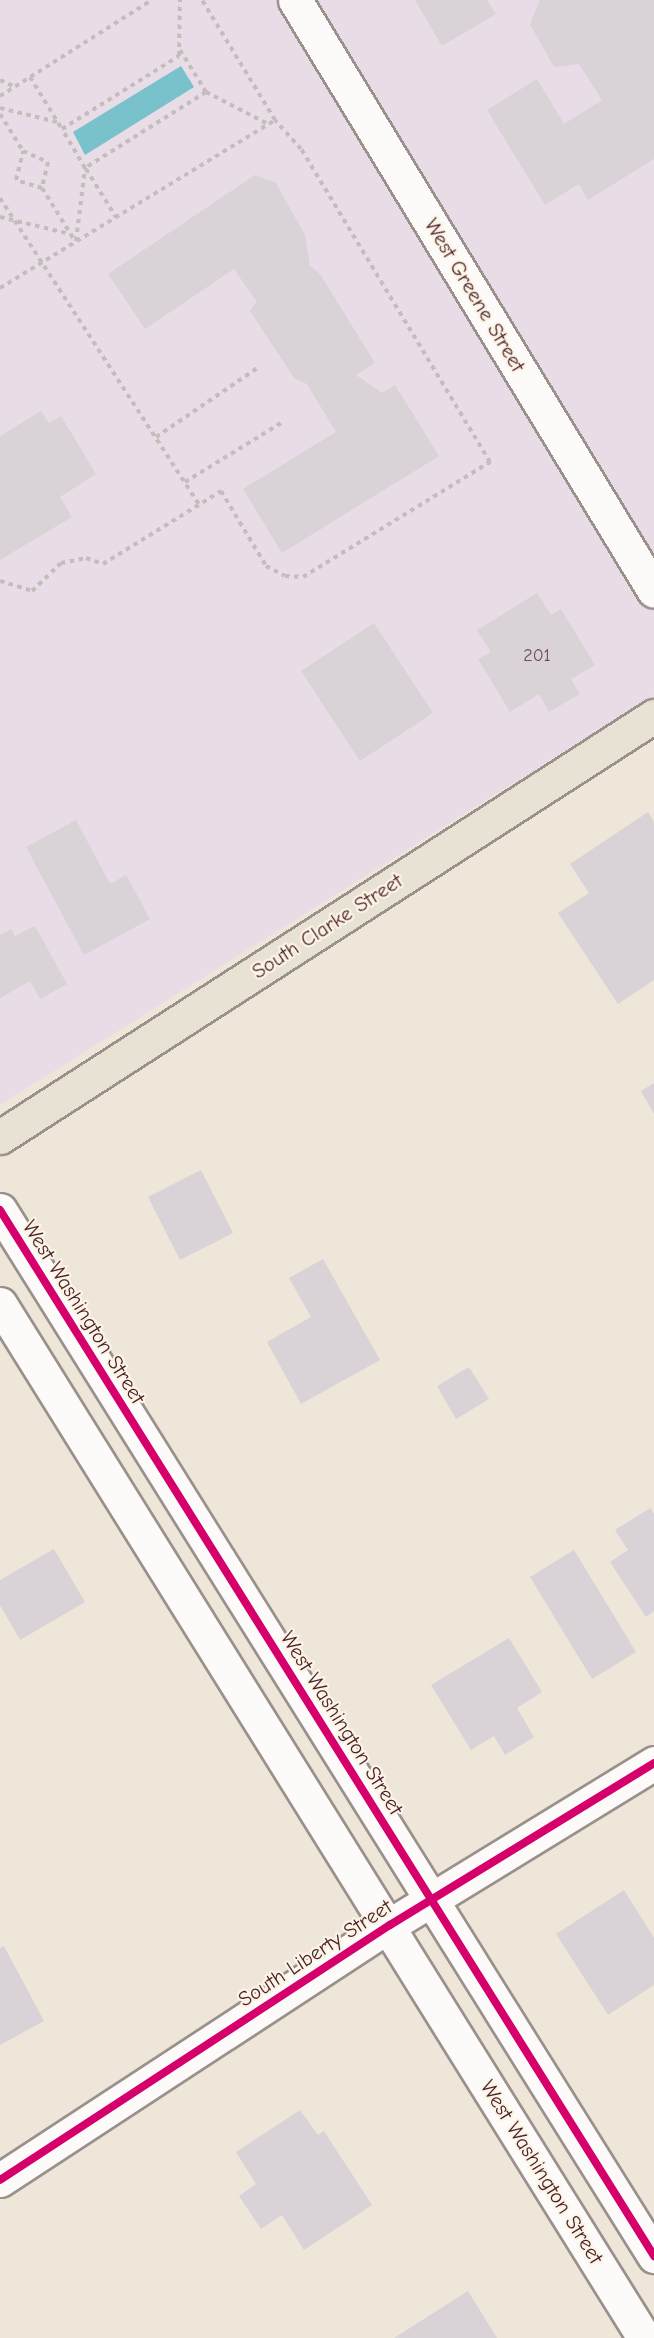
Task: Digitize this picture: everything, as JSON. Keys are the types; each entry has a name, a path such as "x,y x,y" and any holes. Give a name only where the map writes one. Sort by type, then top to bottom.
{"main road":[{"name":"South Clarke Street","path":"0,1137 654,716"}],"street":[{"name":"West Greene Street","path":"295,0 654,591"},
{"name":"West Washington Street","path":"0,1210 433,1898 654,2256"},
{"name":"West Washington Street","path":"0,1304 390,1925 644,2338"},
{"name":"South Liberty Street","path":"0,2180 390,1925 654,1763"}],"path":[{"path":"0,96 152,0"},
{"path":"62,129 179,56 180,0"},
{"path":"0,581 32,591 61,563 86,558 103,564 221,491 266,566 285,576 303,577 490,462 301,149 275,120 202,0"},
{"path":"180,50 206,92 268,124"},
{"path":"30,77 116,218"},
{"path":"0,80 14,87"},
{"path":"85,168 206,92"},
{"path":"0,108 58,122"},
{"path":"0,114 23,151 48,162 42,188"},
{"path":"0,288 275,120"},
{"path":"23,151 16,180 42,188 75,242"},
{"path":"75,242 85,168"},
{"path":"0,198 200,504"},
{"path":"0,217 70,234"},
{"path":"156,437 259,367"},
{"path":"185,482 284,421"}],"shaded area":[{"path":"0,0 654,0 654,695 0,1105"}],"water":[{"path":"181,66 194,87 85,155 73,132"}],"building":[{"path":"415,0 487,0 496,14 442,46"},
{"path":"540,0 654,0 654,159 588,200 579,184 545,205 487,110 537,79 564,124 602,100 579,64 554,67 530,24"},
{"path":"255,175 276,183 305,235 310,266 320,274 375,363 356,375 382,393 395,385 439,456 282,553 243,489 336,432 307,384 295,379 250,311 257,302 234,269 145,329 108,274"},
{"path":"41,411 49,423 61,416 96,474 60,497 72,517 0,560 0,436"},
{"path":"537,593 551,615 561,609 595,665 571,679 580,694 549,712 539,694 510,712 478,659 491,652 477,630"},
{"path":"374,623 433,713 360,761 301,671"},
{"path":"648,812 654,822 654,980 618,1004 558,913 589,893 570,864"},
{"path":"76,820 110,884 126,875 150,919 84,955 26,847"},
{"path":"35,926 67,984 40,999 30,981 0,998 0,935 11,929 15,936"},
{"path":"654,1083 654,1114 641,1091"},
{"path":"201,1170 233,1233 180,1260 148,1197"},
{"path":"323,1259 380,1360 301,1404 267,1342 311,1317 289,1278"},
{"path":"469,1367 489,1399 456,1419 437,1386"},
{"path":"650,1508 654,1514 654,1611 646,1617 610,1562 628,1550 615,1530"},
{"path":"54,1549 85,1602 20,1640 0,1605 0,1580"},
{"path":"574,1550 636,1652 592,1679 530,1577"},
{"path":"509,1638 542,1692 517,1708 534,1737 505,1755 494,1736 471,1750 431,1685"},
{"path":"624,1890 654,1938 654,1985 608,2015 556,1934"},
{"path":"4,1946 44,2021 0,2045 0,1948"},
{"path":"300,2110 318,2135 324,2131 372,2205 304,2250 282,2215 261,2229 239,2196 256,2184 236,2152"},
{"path":"468,2291 497,2338 394,2338"}],"cycle path":[{"path":"0,1210 654,2256"},
{"path":"0,2180 390,1925 654,1763"}]}
